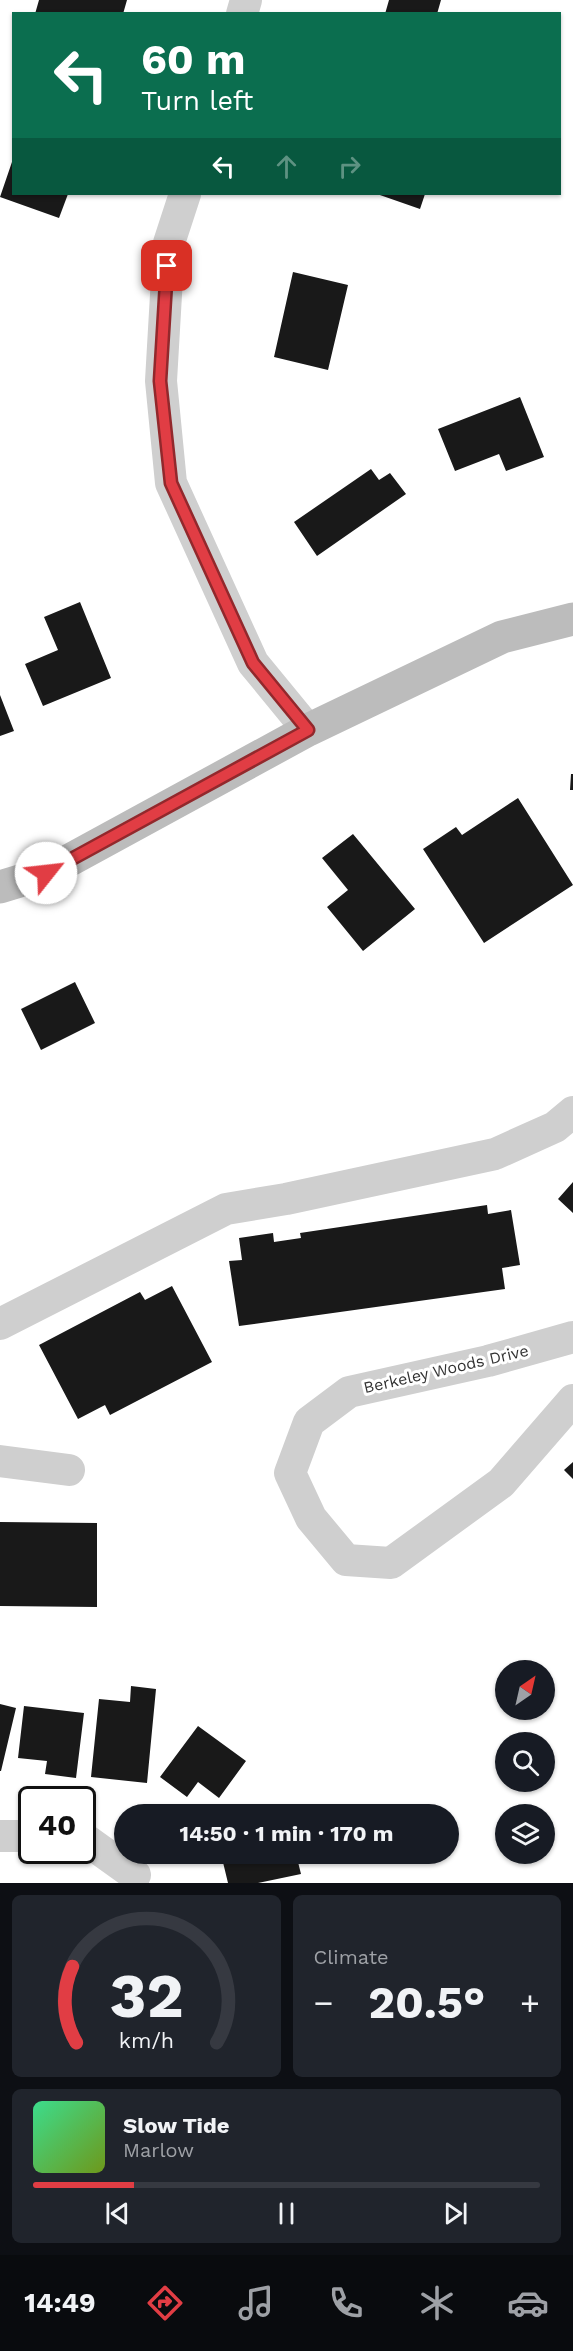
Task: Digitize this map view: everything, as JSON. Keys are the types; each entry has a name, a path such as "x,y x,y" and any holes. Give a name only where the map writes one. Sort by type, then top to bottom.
{"street":[{"path":"184,195 169,243 160,381 171,483 253,663 308,730"},
{"path":"0,887 46,873 308,730 502,637 573,619"},
{"path":"0,1324 226,1209 286,1199 495,1154 555,1127 573,1112"},
{"name":"Berkeley Woods Drive","path":"573,1337 488,1361 349,1392 309,1422 290,1473 311,1518 346,1560 391,1563 501,1483 573,1401"},
{"path":"0,1461 69,1470"},
{"path":"0,1836 18,1836"},
{"path":"96,1847 135,1875"}],"building":[{"path":"39,0 127,0 124,12 36,12"},
{"path":"389,0 441,0 438,12 386,12"},
{"path":"12,162 12,195 68,195 59,218 0,197"},
{"path":"380,195 425,195 420,209"},
{"path":"293,272 348,285 328,370 274,357"},
{"path":"520,397 544,457 506,471 499,454 455,471 438,429"},
{"path":"371,469 379,480 390,473 406,494 317,556 294,522"},
{"path":"80,602 111,678 43,706 25,664 58,650 44,617"},
{"path":"0,695 14,731 0,736"},
{"path":"571,774 573,774 573,790 570,790"},
{"path":"518,798 573,885 484,943 423,849 456,827 462,835"},
{"path":"353,834 415,909 363,951 327,907 348,890 322,858"},
{"path":"75,982 95,1023 41,1050 21,1009"},
{"path":"573,1182 573,1213 558,1199"},
{"path":"487,1205 488,1214 511,1210 520,1265 502,1268 505,1289 239,1326 229,1261 242,1260 239,1238 273,1233 274,1242 301,1238 300,1233"},
{"path":"172,1286 212,1362 110,1415 105,1405 78,1419 39,1345 140,1292 145,1300"},
{"path":"573,1462 573,1479 564,1470"},
{"path":"0,1522 97,1523 97,1607 0,1606"},
{"path":"131,1686 156,1689 147,1783 91,1777 99,1699 130,1702"},
{"path":"0,1704 16,1708 1,1771 0,1771"},
{"path":"24,1706 84,1713 76,1778 45,1774 47,1761 18,1758"},
{"path":"198,1726 246,1761 219,1798 198,1782 187,1797 160,1777"},
{"path":"223,1864 298,1864 301,1874 258,1883 228,1883"}],"route":[{"path":"46,873 308,730 253,663 171,483 160,381 167,266"}]}
